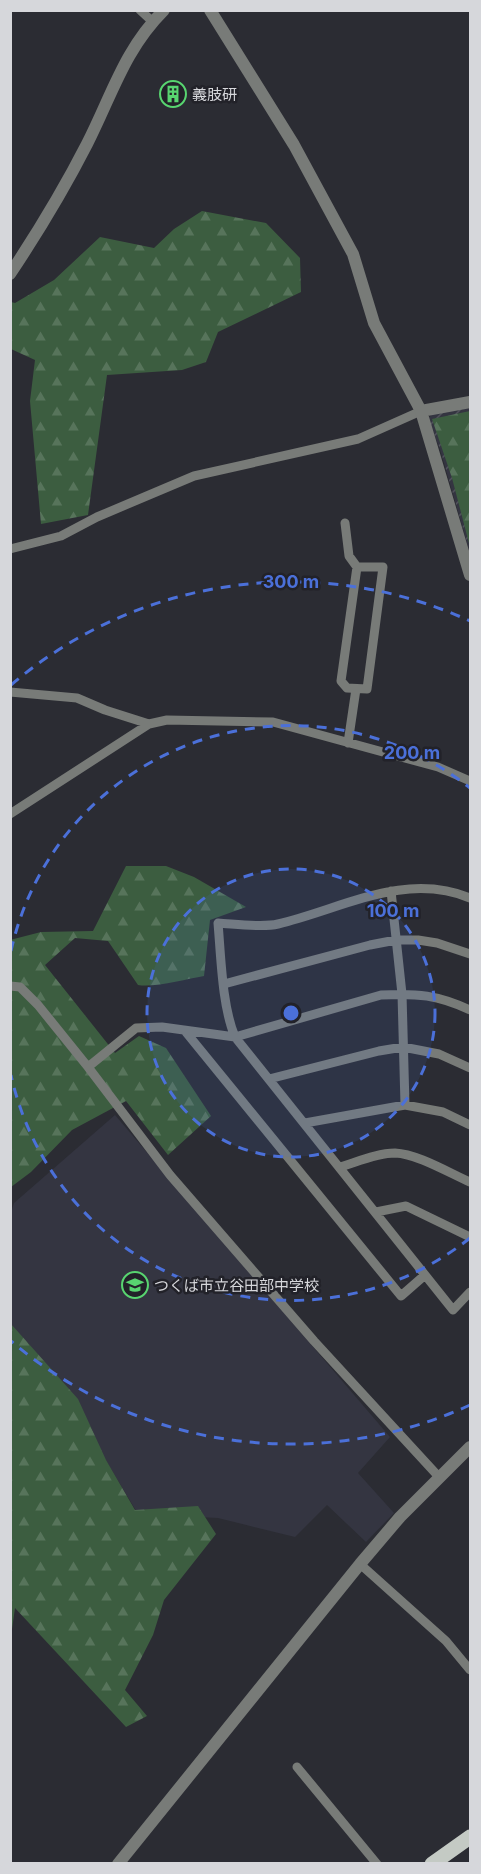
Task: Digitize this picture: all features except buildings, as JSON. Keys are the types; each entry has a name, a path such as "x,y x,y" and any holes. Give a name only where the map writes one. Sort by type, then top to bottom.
{"main road":[{"path":"432,1863 471,1837"}],"street":[{"path":"140,10 153,22"},
{"path":"10,274 52,207 87,144 127,57 164,10"},
{"path":"210,10 294,146 353,254 374,323 421,411 471,575"},
{"path":"10,549 61,536 97,517 194,476 358,439 421,411 471,402"},
{"path":"345,523 350,556 357,567 341,681 347,688 368,689 383,567 357,567"},
{"path":"348,743 356,689"},
{"path":"10,692 77,698 149,724"},
{"path":"10,814 149,724 167,720 273,722 438,767 471,781"},
{"path":"471,898 443,890 408,888 275,925 218,923 224,984 235,1037 453,1310 471,1292"},
{"path":"391,891 402,994 405,1105"},
{"path":"224,984 396,940 437,943 471,954"},
{"path":"10,986 20,987 38,1005 170,1175 314,1341 439,1477"},
{"path":"88,1067 136,1028 147,1026 235,1037 381,995 434,996 471,1010"},
{"path":"185,1031 401,1296 425,1275"},
{"path":"269,1079 403,1047 439,1054 471,1068"},
{"path":"305,1123 405,1105 442,1112 471,1125"},
{"path":"340,1167 397,1153 410,1155 471,1182"},
{"path":"376,1212 406,1206 471,1237"},
{"path":"118,1863 360,1564 400,1517 471,1447"},
{"path":"360,1564 446,1641 471,1670"},
{"path":"297,1767 378,1863"}],"shaded area":[{"path":"470,408 470,553 440,449 428,419 432,414"},
{"name":"つくば市立谷田部中学校","path":"115,1115 390,1437 358,1473 394,1513 366,1542 327,1505 295,1537 218,1518 138,1514 93,1439 11,1353 10,1216 14,1203"}],"green space":[{"path":"202,211 266,223 300,258 301,292 218,332 206,362 182,370 107,375 88,515 41,524 30,401 35,360 11,349 11,302 15,303 54,280 100,237 154,248 174,229"},
{"path":"470,411 470,547 452,478 432,419"},
{"path":"126,866 166,866 194,877 246,907 210,920 204,976 161,984 138,985 108,941 75,938 45,965 115,1053 139,1036 166,1048 211,1116 168,1155 126,1101 72,1130 31,1172 11,1187 10,940 41,932 93,931"},
{"path":"11,1324 78,1399 106,1460 135,1510 198,1506 216,1534 164,1600 153,1635 125,1690 147,1716 126,1727 15,1608 11,1636"}],"place":[{"name":"義肢研","path":"173,94"},
{"name":"つくば市立谷田部中学校","path":"135,1285"}]}
